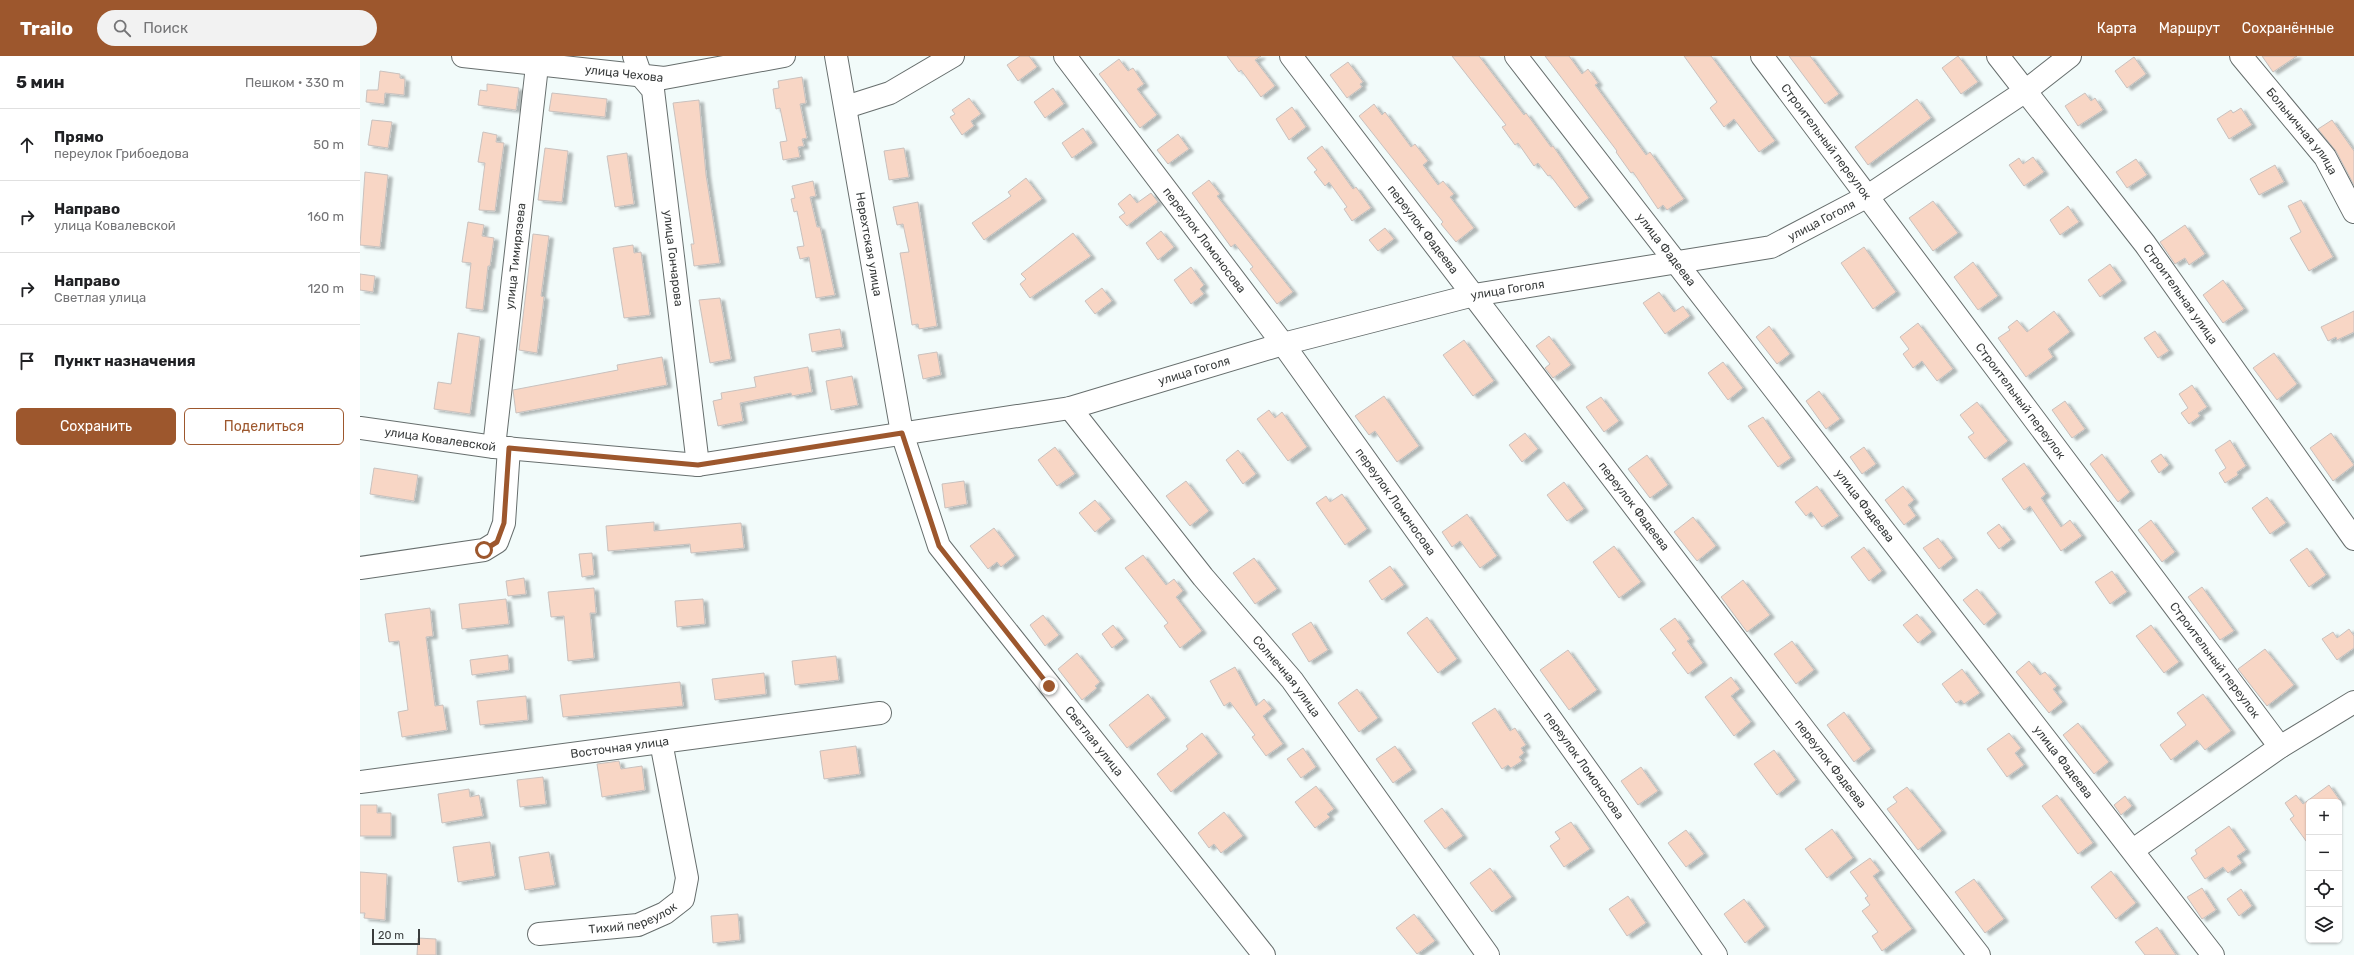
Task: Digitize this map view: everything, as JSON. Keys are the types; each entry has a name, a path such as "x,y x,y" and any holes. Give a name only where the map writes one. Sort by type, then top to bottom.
{"street":[{"name":"улица Чехова","path":"463,56 537,66 638,66 664,78 784,56"},
{"name":"Нерехтская улица","path":"836,56 846,106 902,433"},
{"path":"846,106 890,93 953,56"},
{"name":"переулок Ломоносова","path":"1065,56 1283,344 1608,799 1716,955"},
{"name":"переулок Фадеева","path":"1291,56 1801,725 1979,955"},
{"name":"улица Фадеева","path":"1516,56 2214,955"},
{"name":"Строительный переулок","path":"1762,56 2280,746"},
{"name":"Строительная улица","path":"1998,56 2024,92 2145,244 2354,539"},
{"name":"улица Гоголя","path":"902,433 1070,408 1283,344 1474,295 1771,246 1868,196 2024,92 2070,56"},
{"name":"Больничная улица","path":"2241,56 2325,157 2354,212"},
{"name":"улица Тимирязева","path":"360,568 484,550 497,542 504,523 502,447 537,66"},
{"name":"улица Гончарова","path":"638,66 653,90 698,465"},
{"name":"Солнечная улица","path":"1070,408 1204,577 1292,680 1488,955"},
{"name":"улица Ковалевской","path":"360,428 502,447 698,465 902,433"},
{"name":"Светлая улица","path":"902,433 939,546 1264,955"},
{"path":"2133,850 2280,746 2354,702"},
{"name":"Восточная улица","path":"360,782 880,714"},
{"name":"Тихий переулок","path":"539,934 638,925 665,913 683,899 686,878 661,742"}],"building":[{"path":"1020,56 1029,56 1037,67 1018,81 1007,65"},
{"path":"1227,56 1261,56 1255,60 1275,86 1261,97 1241,70 1239,72"},
{"path":"1452,56 1479,56 1524,115 1526,113 1551,147 1553,146 1589,198 1575,208 1550,175 1548,176 1538,163 1534,166 1518,143 1515,145 1502,127 1506,125"},
{"path":"1545,56 1569,56 1582,74 1588,69 1598,83 1595,85 1646,155 1650,152 1684,199 1667,210 1663,205 1658,209 1633,172 1631,173 1616,152 1617,151"},
{"path":"1684,56 1711,56 1775,141 1759,152 1734,119 1724,127 1710,108 1717,102"},
{"path":"1789,56 1810,56 1839,94 1825,104"},
{"path":"1958,56 1978,82 1961,94 1942,68"},
{"path":"2262,56 2297,56 2273,72"},
{"path":"2134,57 2146,74 2127,88 2115,71"},
{"path":"1119,59 1128,71 1133,68 1144,84 1137,89 1157,115 1140,128 1099,74"},
{"path":"1348,62 1363,82 1360,84 1362,87 1347,98 1330,75"},
{"path":"380,71 400,74 400,78 405,79 404,95 385,93 384,104 366,102 367,90 378,90"},
{"path":"802,77 806,103 800,104 807,138 802,139 804,146 798,147 800,157 783,160 780,142 787,141 780,108 776,109 773,89 779,88 778,81"},
{"path":"487,84 519,88 516,110 478,105 480,90 487,91"},
{"path":"1053,88 1064,104 1045,118 1034,102"},
{"path":"552,93 607,99 605,117 549,111"},
{"path":"2085,93 2091,101 2095,98 2103,110 2078,126 2065,106"},
{"path":"969,98 981,114 971,121 974,126 962,135 950,117 955,114 952,110"},
{"path":"1917,99 1931,118 1868,165 1855,147"},
{"path":"699,100 706,175 720,263 694,266 691,244 694,244 673,103"},
{"path":"1374,104 1382,115 1385,112 1411,147 1415,144 1428,161 1423,165 1438,185 1443,181 1454,194 1450,197 1474,228 1456,242 1441,224 1443,222 1359,116"},
{"path":"1292,107 1306,127 1289,140 1276,119"},
{"path":"2241,108 2252,125 2229,139 2217,119 2231,110 2233,113"},
{"path":"372,120 392,122 388,148 368,145"},
{"path":"2332,120 2354,151 2354,185 2336,151 2318,129"},
{"path":"1083,128 1093,143 1072,158 1062,143"},
{"path":"483,132 497,135 496,142 504,143 495,211 479,210 485,163 478,162"},
{"path":"1178,134 1189,149 1168,164 1157,150"},
{"path":"1322,146 1353,189 1356,187 1371,208 1352,221 1344,209 1347,207 1329,182 1325,186 1314,172 1317,170 1307,158"},
{"path":"545,148 568,151 562,202 538,200"},
{"path":"904,148 909,177 889,180 884,151"},
{"path":"627,153 634,204 615,207 607,156"},
{"path":"2033,157 2044,172 2024,186 2009,165 2019,158 2023,164"},
{"path":"2136,159 2147,175 2127,188 2116,172"},
{"path":"2275,165 2284,182 2259,195 2250,179"},
{"path":"365,172 388,175 380,247 360,245"},
{"path":"1026,178 1042,199 984,240 972,223 1011,196 1008,192"},
{"path":"1209,180 1220,194 1217,196 1293,292 1277,304 1250,269 1253,267 1235,244 1231,247 1192,193"},
{"path":"813,181 816,196 810,197 817,227 820,227 835,295 816,298 809,257 800,259 797,247 804,246 797,211 794,212 791,199 795,198 792,186"},
{"path":"1151,193 1158,202 1127,226 1119,217 1125,213 1118,204 1130,194 1137,203"},
{"path":"2301,200 2333,257 2309,271 2290,238 2301,232 2288,206"},
{"path":"1933,201 1958,233 1933,251 1909,218"},
{"path":"918,202 937,326 919,329 918,324 912,325 900,253 909,252 903,224 897,225 893,207"},
{"path":"2068,206 2079,222 2060,235 2050,220"},
{"path":"468,222 484,225 482,236 494,238 490,266 488,266 483,310 466,308 471,263 462,262"},
{"path":"2185,225 2205,254 2189,265 2185,258 2175,264 2160,242"},
{"path":"1385,228 1394,239 1378,251 1369,240"},
{"path":"1161,231 1174,247 1158,260 1146,243"},
{"path":"1073,233 1091,256 1030,298 1020,284 1026,279 1021,274"},
{"path":"533,234 549,236 541,296 544,297 537,353 519,350"},
{"path":"633,245 634,253 641,252 650,315 624,318 613,248"},
{"path":"1864,247 1896,292 1873,309 1841,263"},
{"path":"1973,262 1998,296 1978,310 1954,277"},
{"path":"2110,264 2122,281 2100,297 2088,280"},
{"path":"1191,267 1204,285 1200,289 1204,294 1191,304 1174,280"},
{"path":"360,274 375,276 373,292 360,290"},
{"path":"2223,280 2244,309 2223,323 2203,295"},
{"path":"1102,288 1112,301 1095,314 1085,301"},
{"path":"1659,292 1674,312 1683,306 1690,316 1665,334 1643,303"},
{"path":"720,298 731,359 710,363 699,300"},
{"path":"2054,311 2070,332 2048,349 2053,357 2026,377 1998,338 2010,330 2008,327 2017,320 2027,332"},
{"path":"2354,311 2354,332 2337,340 2336,337 2328,341 2321,327"},
{"path":"1918,323 1953,369 1937,381 1922,361 1913,368 1903,354 1909,349 1900,337"},
{"path":"1769,326 1790,354 1777,364 1756,337"},
{"path":"840,329 843,347 812,352 809,334"},
{"path":"2155,331 2169,351 2158,358 2144,338"},
{"path":"458,333 480,337 470,414 434,409 438,382 451,384"},
{"path":"1549,336 1571,365 1553,378 1545,368 1550,364 1536,346"},
{"path":"1464,340 1494,381 1473,396 1443,355"},
{"path":"937,352 941,375 923,379 918,355"},
{"path":"2274,353 2297,384 2277,400 2253,368"},
{"path":"662,357 667,385 516,413 513,390 618,370 617,365"},
{"path":"1723,362 1743,388 1728,400 1708,373"},
{"path":"808,367 812,392 792,396 791,393 740,403 743,421 718,426 713,401 722,399 721,393 756,387 754,377"},
{"path":"852,376 858,405 831,410 826,381"},
{"path":"2192,385 2207,407 2198,413 2200,416 2189,424 2181,413 2188,408 2179,394"},
{"path":"1819,391 1840,419 1826,429 1806,401"},
{"path":"1384,396 1419,446 1397,462 1375,431 1369,435 1355,416"},
{"path":"1601,397 1619,421 1604,432 1586,407"},
{"path":"2065,401 2085,429 2072,438 2052,410"},
{"path":"1977,402 2008,441 1985,459 1968,437 1974,433 1960,415"},
{"path":"1269,410 1275,418 1282,412 1307,447 1288,461 1257,419"},
{"path":"1763,417 1791,458 1778,467 1748,426"},
{"path":"1525,433 1538,449 1522,462 1509,445"},
{"path":"2331,433 2354,465 2333,481 2310,448"},
{"path":"2230,440 2246,466 2237,472 2238,475 2225,483 2219,473 2226,468 2215,450"},
{"path":"1055,447 1075,474 1057,486 1038,460"},
{"path":"1864,447 1876,464 1862,474 1850,457"},
{"path":"1238,450 1256,474 1243,484 1226,460"},
{"path":"2102,454 2130,492 2118,502 2090,464"},
{"path":"2161,454 2169,465 2159,473 2151,461"},
{"path":"1647,455 1668,485 1650,498 1628,469"},
{"path":"2024,463 2046,494 2041,498 2061,527 2070,520 2082,536 2061,551 2030,506 2024,510 2002,479"},
{"path":"374,468 418,475 414,501 370,494"},
{"path":"964,481 967,504 945,508 942,484"},
{"path":"1186,481 1209,511 1190,526 1166,496"},
{"path":"1564,482 1584,509 1567,521 1547,495"},
{"path":"1817,486 1839,516 1822,527 1811,512 1806,516 1795,502"},
{"path":"1903,486 1914,500 1908,505 1916,516 1904,525 1885,500"},
{"path":"1342,494 1367,529 1345,545 1316,503 1326,496 1330,502"},
{"path":"2267,497 2286,523 2270,534 2252,508"},
{"path":"1095,500 1111,519 1095,532 1079,513"},
{"path":"1467,514 1497,556 1480,568 1460,541 1452,547 1442,532"},
{"path":"1693,517 1716,546 1697,561 1674,532"},
{"path":"2151,520 2175,552 2162,562 2138,530"},
{"path":"654,522 654,531 741,523 744,548 691,553 690,544 608,551 606,526"},
{"path":"1999,524 2011,540 1999,549 1987,533"},
{"path":"994,528 1015,556 1001,567 997,562 988,569 970,546"},
{"path":"1938,538 1953,558 1939,569 1923,548"},
{"path":"1614,546 1641,582 1619,598 1593,562"},
{"path":"1864,547 1882,571 1869,581 1851,557"},
{"path":"2307,548 2326,575 2309,587 2290,560"},
{"path":"592,553 594,575 582,577 579,554"},
{"path":"1143,555 1166,585 1174,579 1183,591 1176,597 1202,631 1180,648 1164,626 1168,623 1125,568"},
{"path":"1254,558 1277,589 1255,604 1233,573"},
{"path":"1390,566 1404,585 1382,600 1369,581"},
{"path":"2112,571 2127,592 2110,604 2095,582"},
{"path":"524,578 526,594 508,596 506,581"},
{"path":"1743,580 1770,615 1747,632 1721,597"},
{"path":"2202,587 2234,631 2220,640 2188,597"},
{"path":"594,588 596,613 590,613 594,658 568,661 564,616 551,617 548,592"},
{"path":"1977,589 1997,614 1984,625 1963,600"},
{"path":"506,599 509,624 462,629 459,604"},
{"path":"703,599 705,624 677,627 675,601"},
{"path":"430,608 433,636 426,637 435,706 443,705 447,730 402,737 398,712 408,710 399,641 389,642 385,614"},
{"path":"1917,614 1932,632 1918,643 1903,625"},
{"path":"1043,615 1059,635 1045,646 1030,625"},
{"path":"1427,617 1457,659 1438,673 1407,633"},
{"path":"1675,618 1690,639 1687,641 1703,663 1688,674 1672,653 1676,650 1660,629"},
{"path":"1311,622 1328,650 1309,662 1292,634"},
{"path":"1113,625 1124,639 1112,648 1102,634"},
{"path":"2151,625 2179,662 2164,673 2136,636"},
{"path":"2349,629 2354,636 2354,648 2337,660 2322,639 2333,632 2337,638"},
{"path":"1792,641 1814,670 1796,684 1774,654"},
{"path":"2265,649 2294,685 2267,706 2238,669"},
{"path":"1568,650 1597,690 1569,710 1540,670"},
{"path":"1077,653 1100,682 1095,686 1097,688 1082,700 1058,669"},
{"path":"508,655 509,670 472,675 470,660"},
{"path":"836,656 839,680 795,685 792,661"},
{"path":"2029,661 2040,675 2045,672 2057,686 2053,689 2063,702 2049,713 2016,672"},
{"path":"1235,667 1256,706 1264,699 1272,709 1263,716 1283,744 1266,756 1252,737 1255,735 1230,702 1224,706 1210,681"},
{"path":"1962,669 1980,693 1964,704 1961,700 1956,703 1942,684"},
{"path":"764,673 766,694 715,700 712,679"},
{"path":"1731,677 1740,689 1731,696 1751,722 1734,736 1705,697"},
{"path":"680,682 683,706 563,717 560,695"},
{"path":"1357,689 1378,718 1359,732 1338,703"},
{"path":"1148,694 1166,718 1127,748 1109,725"},
{"path":"2203,694 2231,731 2205,750 2197,740 2171,760 2160,745 2186,725 2177,713"},
{"path":"526,696 528,720 480,725 477,701"},
{"path":"1495,708 1510,731 1515,728 1526,745 1521,748 1524,753 1519,757 1522,761 1511,768 1508,765 1502,769 1472,723"},
{"path":"1844,712 1871,749 1854,762 1827,725"},
{"path":"2078,723 2109,762 2094,774 2063,735"},
{"path":"1202,733 1218,754 1171,792 1157,774 1188,749 1186,746"},
{"path":"2009,733 2021,748 2015,753 2024,765 2007,777 1987,749"},
{"path":"856,746 860,774 824,779 820,751"},
{"path":"1395,746 1412,770 1393,783 1376,759"},
{"path":"1303,748 1316,767 1301,778 1287,759"},
{"path":"1774,750 1796,780 1777,795 1754,764"},
{"path":"619,761 621,769 642,766 645,790 602,797 597,764"},
{"path":"1641,767 1658,791 1638,805 1621,781"},
{"path":"543,777 546,804 520,807 517,780"},
{"path":"2329,785 2339,799 2310,799"},
{"path":"1316,786 1334,809 1327,814 1330,817 1315,828 1295,802"},
{"path":"1907,787 1942,831 1918,850 1887,809 1897,802 1893,797"},
{"path":"469,789 470,797 479,795 483,816 442,823 438,794"},
{"path":"2057,795 2093,843 2078,854 2042,806"},
{"path":"2296,795 2303,804 2306,802 2306,841 2290,819 2294,816 2285,803"},
{"path":"2125,796 2132,806 2121,815 2114,805"},
{"path":"360,805 377,805 377,813 391,813 391,836 360,836"},
{"path":"1442,808 1463,836 1445,849 1424,821"},
{"path":"1224,812 1243,836 1221,853 1214,844 1209,848 1198,833"},
{"path":"1571,822 1590,849 1564,867 1550,846 1560,839 1555,832"},
{"path":"2229,826 2246,850 2237,856 2242,863 2228,873 2223,867 2205,879 2191,858 2197,854 2195,850"},
{"path":"1832,829 1853,858 1827,878 1805,849"},
{"path":"1686,830 1704,854 1686,867 1668,843"},
{"path":"490,842 495,876 458,882 453,847"},
{"path":"549,852 555,885 525,890 519,857"},
{"path":"1870,858 1880,871 1873,876 1912,929 1882,951 1872,936 1878,932 1862,911 1870,905 1865,898 1868,896 1850,872"},
{"path":"1490,868 1512,897 1492,912 1470,883"},
{"path":"2111,871 2136,903 2116,919 2091,887"},
{"path":"360,872 387,874 385,920 364,918 365,913 360,913"},
{"path":"1974,879 2004,919 1985,933 1955,892"},
{"path":"2202,888 2216,910 2202,919 2187,897"},
{"path":"2241,889 2252,906 2239,916 2227,899"},
{"path":"1628,896 1646,923 1627,936 1609,909"},
{"path":"1744,899 1765,927 1745,943 1724,914"},
{"path":"738,914 740,940 713,943 711,916"},
{"path":"1414,914 1435,941 1417,954 1396,928"},
{"path":"2157,927 2176,955 2145,955 2135,942"},
{"path":"418,938 436,939 436,955 417,955"}],"route":[{"path":"484,550 497,542 504,523 509,448 698,465 902,433 939,546 1049,686"}]}
